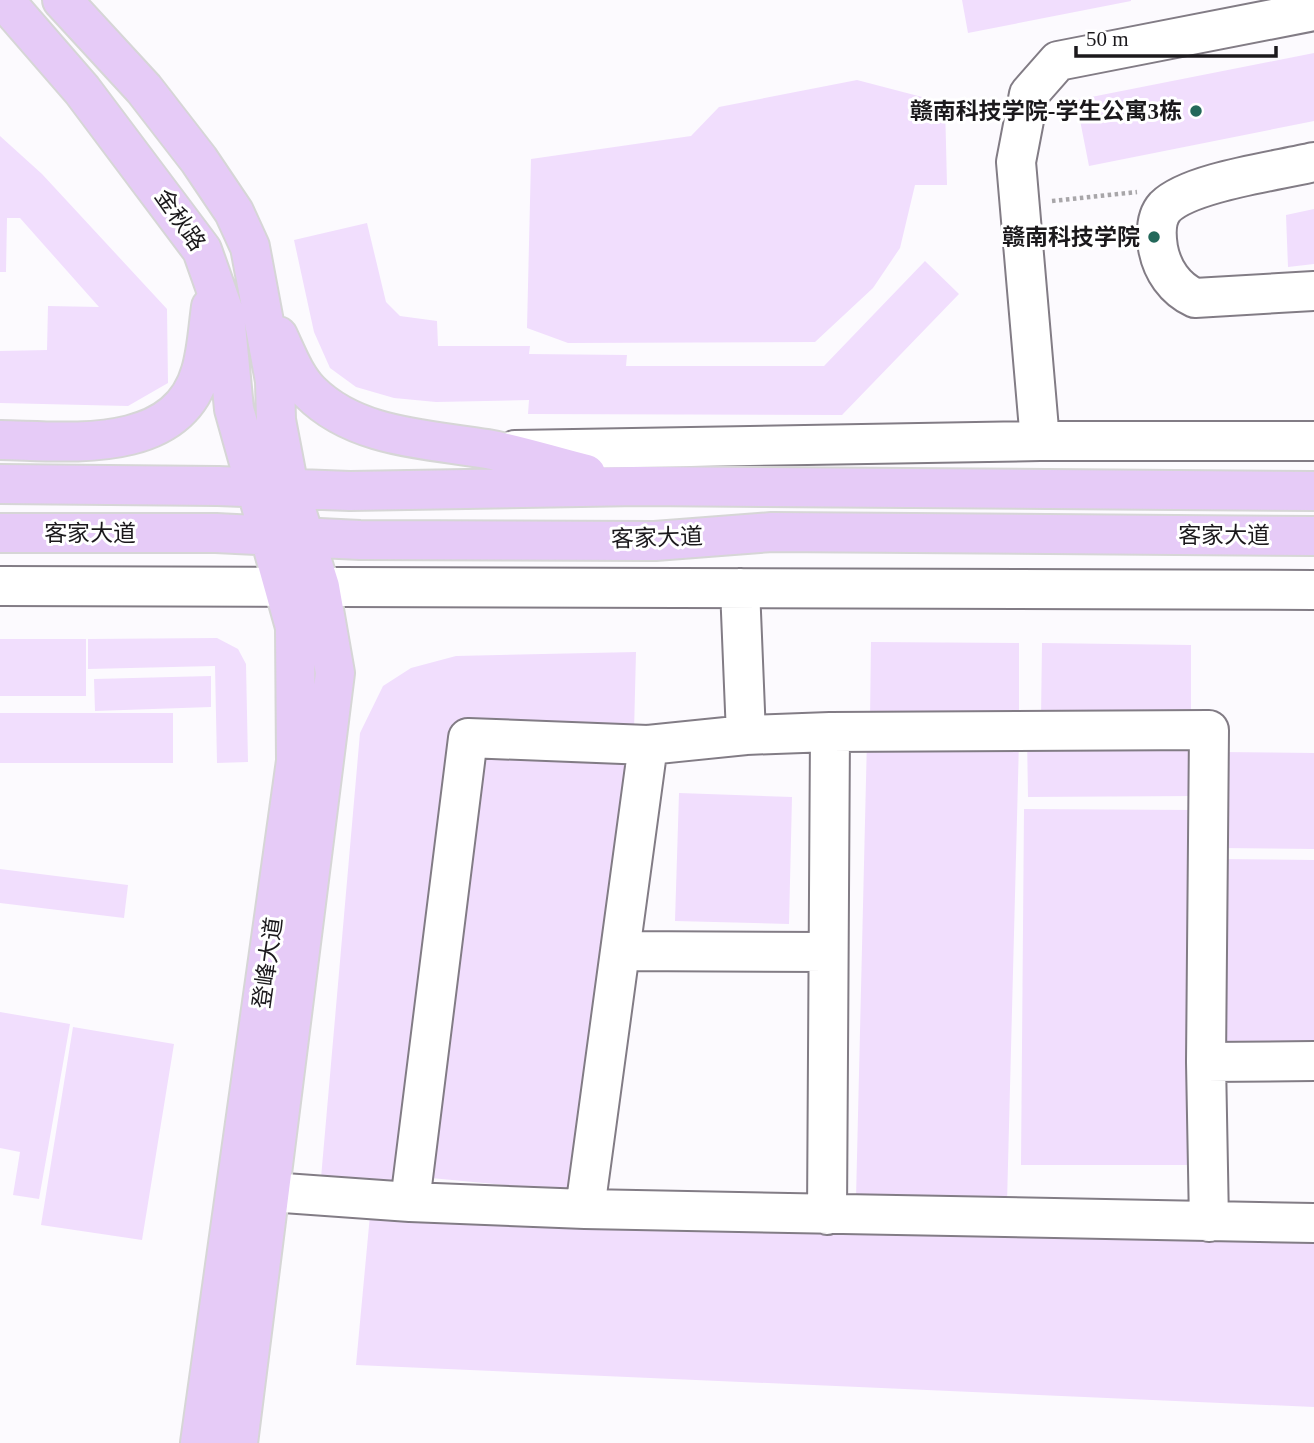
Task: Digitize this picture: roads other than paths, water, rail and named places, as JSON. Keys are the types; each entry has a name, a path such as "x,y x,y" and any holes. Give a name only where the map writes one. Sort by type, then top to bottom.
{"main road":[{"name":"金秋路","path":"4,0 82,90 202,250 225,315 234,409 272,487"},
{"name":"金秋路","path":"62,0 144,89 234,212 250,247 275,381 276,420 272,487"},
{"path":"0,440 89,441 117,438 142,433 178,409 201,372 215,281"},
{"path":"261,301 293,368 309,391 330,409 365,425 400,436 489,450 639,486"},
{"name":"客家大道","path":"0,484 272,487 350,491 639,486 1314,491"},
{"name":"登峰大道","path":"238,1443 335,673 302,587 272,487"},
{"name":"客家大道","path":"0,533 655,541 772,532 1314,536"},
{"name":"登峰大道","path":"200,1443 296,761 295,627 302,587"}],"street":[{"path":"1040,441 1016,162 1022,117 1029,94 1058,61 1314,11"},
{"path":"1314,162 1186,192 1163,209 1155,232 1160,259 1166,269 1179,290 1195,298 1314,292"},
{"path":"489,450 1040,441 1314,441"},
{"path":"0,586 645,585 740,588 1314,590"},
{"path":"740,588 746,735"},
{"path":"410,1202 468,738 648,745 746,735 830,732 1209,730 1206,1062 1209,1222"},
{"path":"827,1215 830,732"},
{"path":"585,1209 648,745"},
{"path":"620,951 827,952"},
{"path":"1206,1062 1314,1061"},
{"path":"270,1192 410,1202 585,1209 1314,1223"}],"place":[{"name":"赣南科技学院-学生公寓3栋","path":"1196,111"},
{"name":"赣南科技学院","path":"1154,237"}]}
